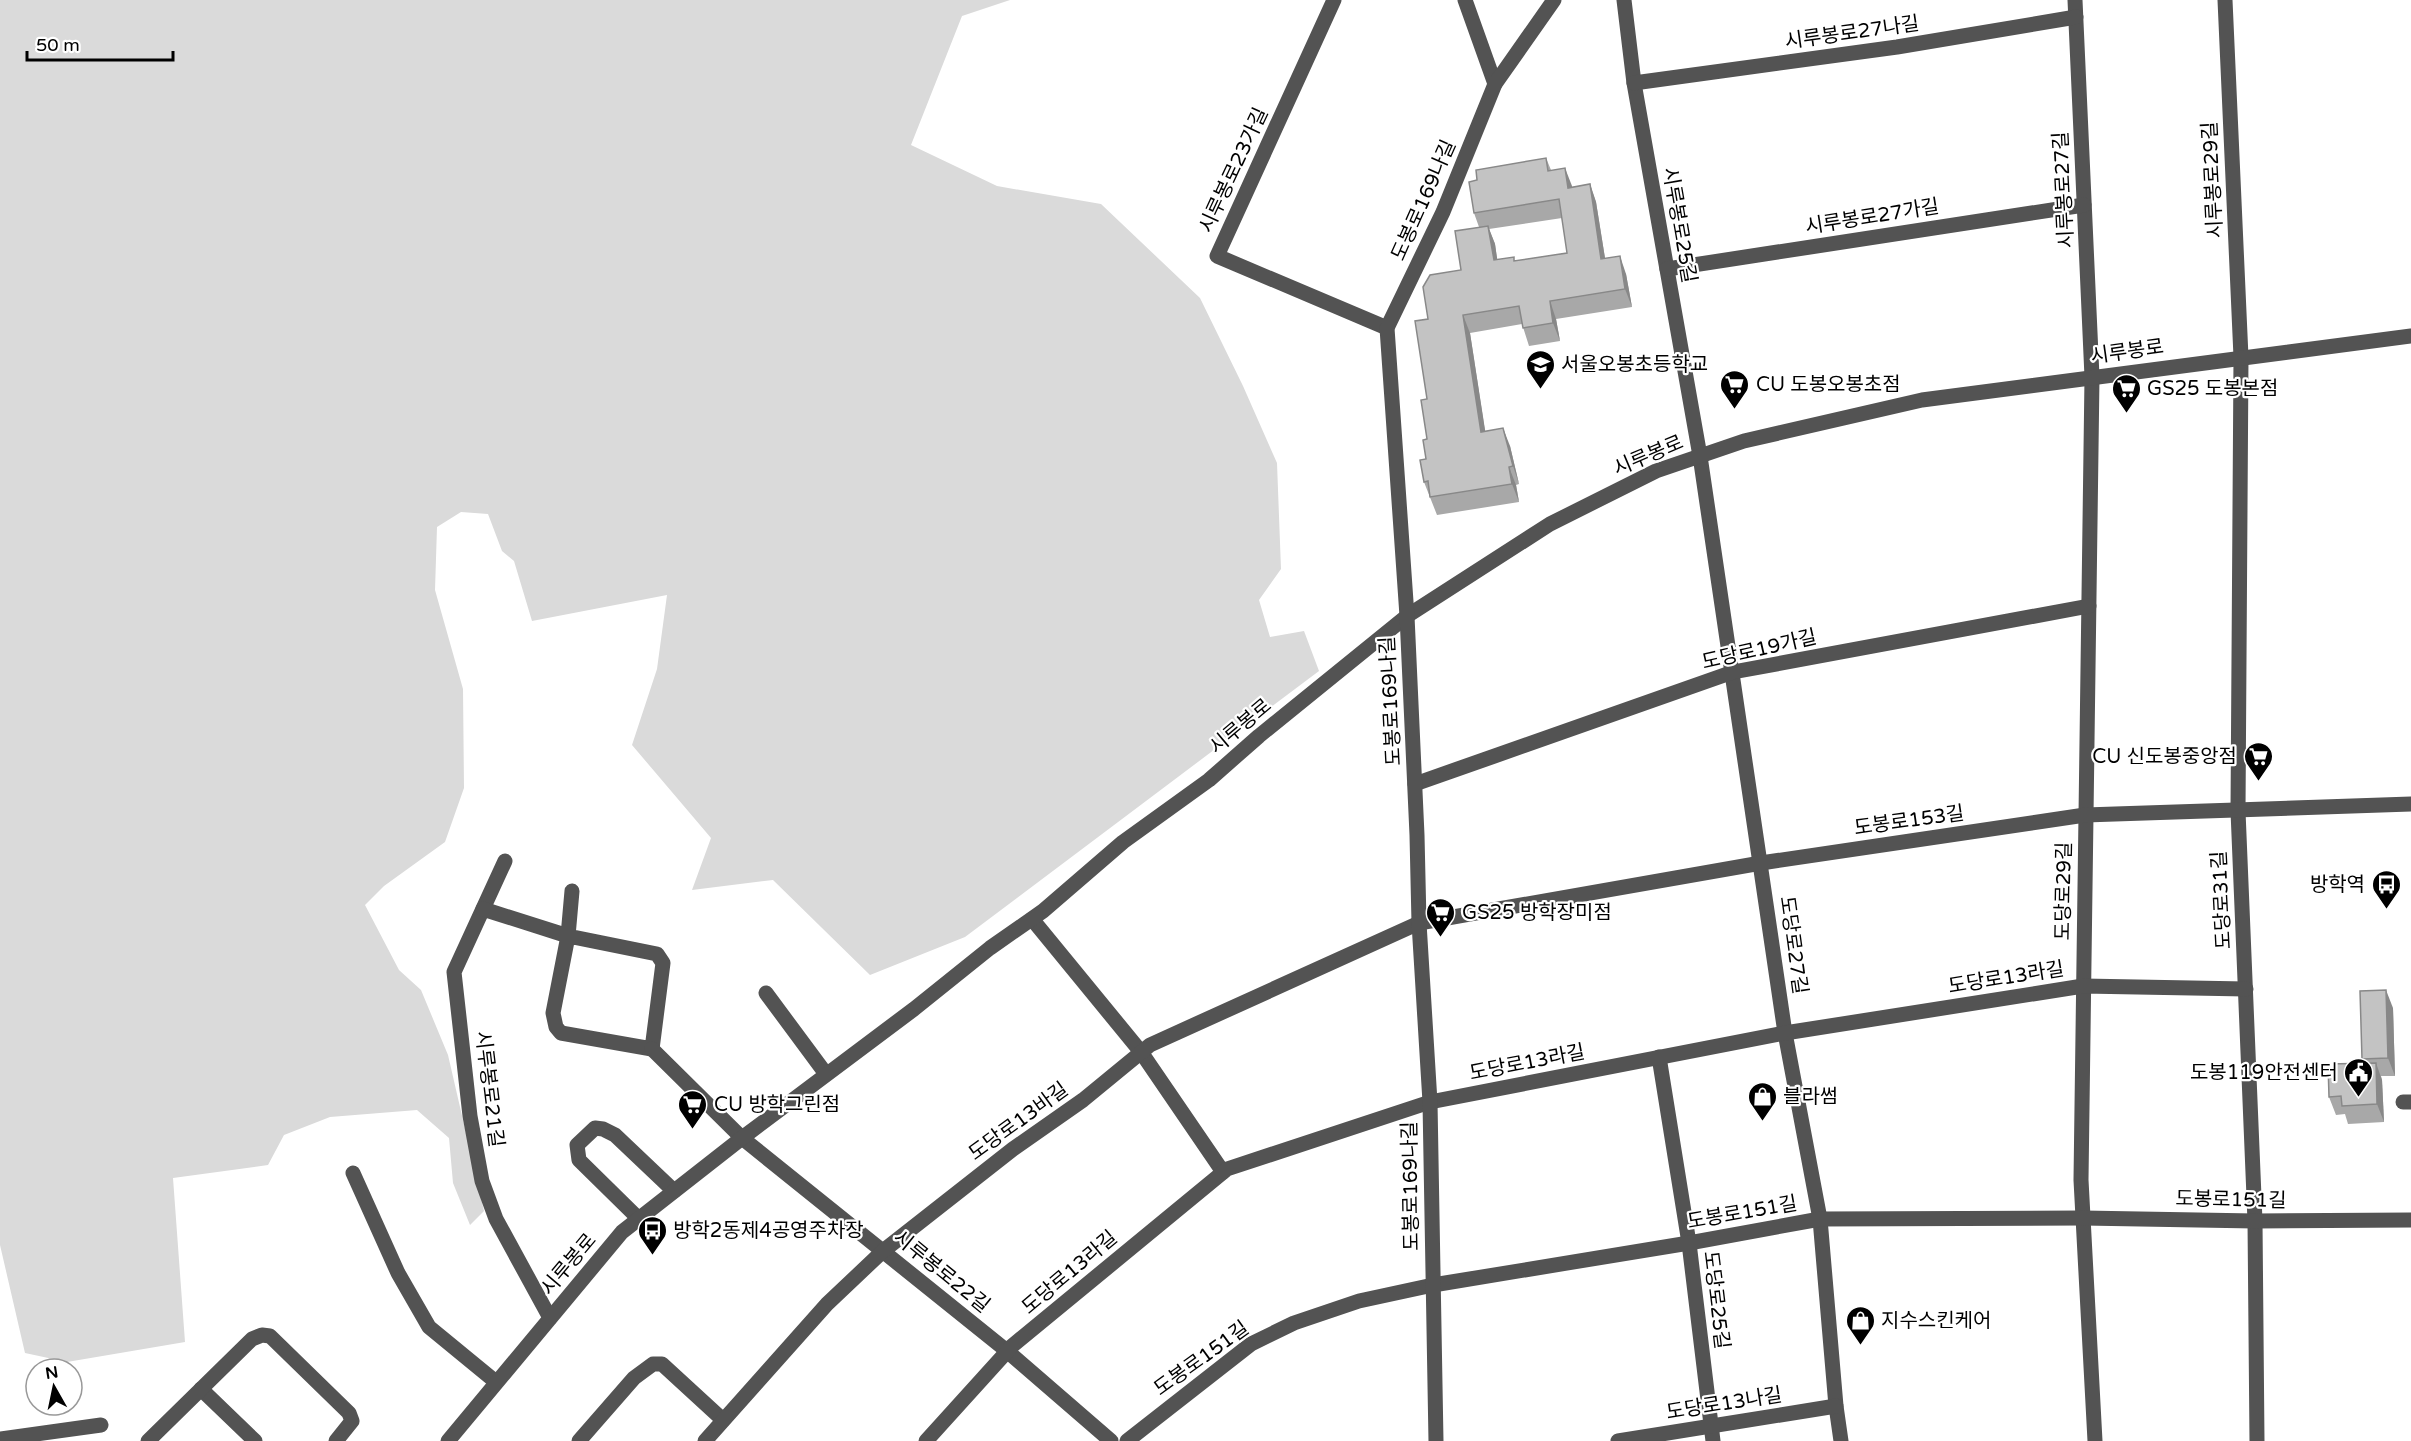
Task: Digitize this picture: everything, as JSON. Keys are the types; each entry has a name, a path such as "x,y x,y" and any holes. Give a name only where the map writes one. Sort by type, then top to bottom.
{"street":[{"name":"시루봉로23가길","path":"1334,0 1217,256 1387,328"},
{"path":"1466,0 1495,84"},
{"name":"도봉로169나길","path":"1436,1441 1430,1102 1419,923 1407,616 1387,328 1443,212 1495,84 1554,0"},
{"name":"시루봉로25길","path":"1624,0 1634,83 1700,456"},
{"name":"시루봉로27길","path":"2075,0 2092,377"},
{"name":"시루봉로29길","path":"2225,0 2241,357"},
{"name":"시루봉로27나길","path":"1634,83 1897,47 2076,17"},
{"name":"시루봉로27가길","path":"1667,269 2084,205"},
{"name":"시루봉로","path":"448,1441 622,1232 742,1138 914,1009 990,948 1032,919 1123,842 1209,780 1259,736 1407,616 1550,524 1656,471 1744,441 1922,400 2411,336"},
{"name":"도당로31길","path":"2241,357 2238,811 2255,1221 2257,1441"},
{"name":"도당로29길","path":"2092,377 2083,986 2083,1218 2095,1441"},
{"name":"도당로27길","path":"1700,456 1785,1033 1820,1219 1841,1441"},
{"name":"도당로19가길","path":"1415,784 1733,672 2089,606"},
{"name":"도봉로153길","path":"1419,923 1761,863 2085,815 2411,804"},
{"name":"시루봉로21길","path":"505,861 454,972 470,1116 482,1181 496,1219 549,1318"},
{"path":"572,891 568,936 553,1013 556,1027 561,1033 652,1049 742,1138"},
{"path":"483,909 568,936 657,954 663,963 652,1049"},
{"path":"1032,919 1140,1052 1223,1172"},
{"name":"도당로13바길","path":"705,1441 827,1304 883,1251 1012,1149 1083,1100 1140,1052 1150,1045 1419,923"},
{"name":"도당로13라길","path":"926,1441 1007,1351 1227,1169 1430,1102 1785,1033 2083,986 2246,989"},
{"path":"765,993 826,1074"},
{"name":"도당로25길","path":"1659,1057 1689,1244 1712,1433"},
{"path":"639,1219 579,1160 577,1145 595,1128 615,1135 674,1191"},
{"name":"시루봉로22길","path":"742,1138 1007,1351 1111,1441"},
{"path":"353,1173 398,1273 429,1327 496,1382"},
{"name":"도봉로151길","path":"1127,1441 1251,1344 1294,1323 1359,1301 1433,1285 1689,1244 1820,1219 2411,1220"},
{"path":"148,1441 252,1339 262,1335 270,1336 349,1413 352,1421 336,1441"},
{"path":"579,1441 634,1378 653,1364 662,1364 723,1420"},
{"path":"201,1389 255,1441"},
{"name":"도당로13나길","path":"1618,1441 1712,1433 1836,1406"},
{"path":"0,1439 100,1425"}],"shaded area":[{"path":"0,0 1010,0 962,16 911,145 997,186 1101,204 1200,298 1277,463 1281,569 1259,600 1270,637 1304,631 1319,671 965,937 870,975 773,880 692,890 711,838 632,745 657,669 667,595 532,621 514,561 502,551 488,514 461,512 437,527 435,590 463,689 464,788 445,842 384,886 365,905 399,970 421,990 448,1055 484,1211 470,1225 453,1183 449,1138 417,1110 330,1117 284,1135 268,1165 173,1178 185,1342 84,1359 84,1357 44,1357 25,1353 0,1245"}],"building":[{"path":"1546,158 1548,171 1565,168 1568,188 1590,184 1601,259 1620,256 1625,289 1550,301 1553,323 1523,328 1519,306 1463,315 1481,432 1503,428 1513,466 1509,467 1512,484 1430,497 1428,481 1424,482 1420,460 1426,459 1423,440 1427,439 1421,400 1427,399 1415,321 1428,319 1423,287 1430,275 1461,270 1455,231 1488,226 1494,260 1514,257 1514,261 1567,253 1559,199 1474,213 1469,182 1477,180 1476,170"},
{"path":"2386,990 2388,1058 2362,1059 2360,991"},
{"path":"2376,1063 2377,1104 2342,1106 2341,1096 2329,1097 2328,1064"}],"place":[{"name":"서울오봉초등학교","path":"1540,390"},
{"name":"CU 도봉오봉초점","path":"1735,410"},
{"name":"GS25 도봉본점","path":"2126,414"},
{"name":"CU 신도봉중앙점","path":"2258,782"},
{"name":"방학역","path":"2386,910"},
{"name":"GS25 방학장미점","path":"1441,938"},
{"name":"도봉119안전센터","path":"2359,1098"},
{"name":"블라썸","path":"1762,1122"},
{"name":"CU 방학그린점","path":"693,1130"},
{"name":"방학2동제4공영주차장","path":"652,1256"},
{"name":"지수스킨케어","path":"1860,1346"}]}
